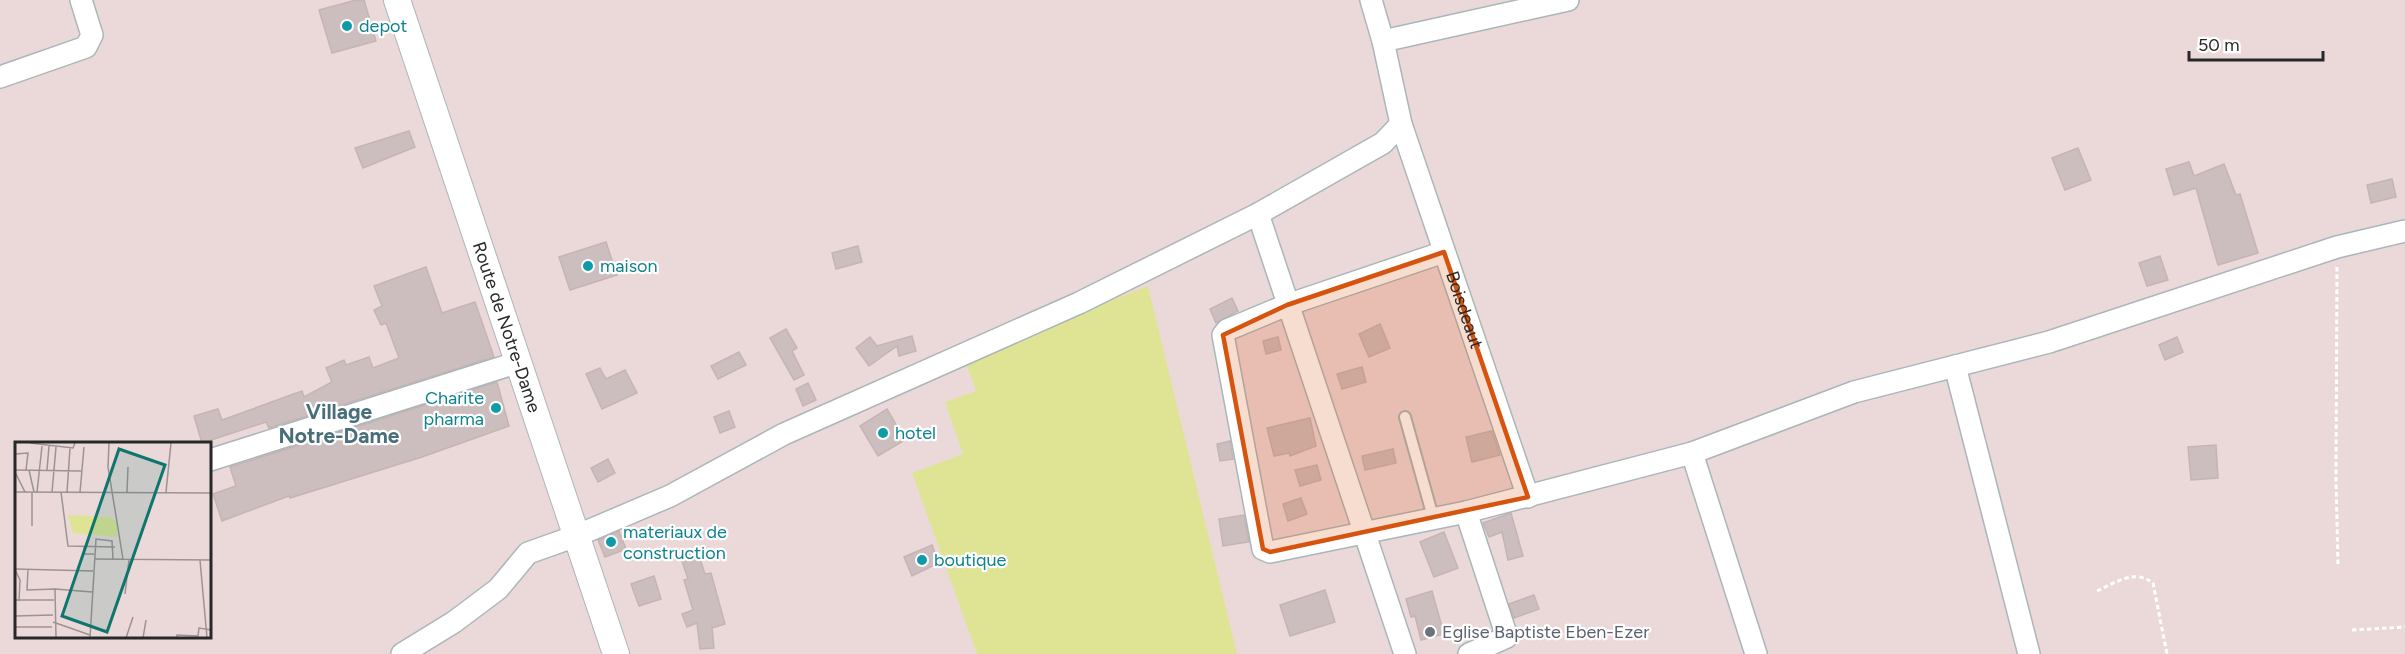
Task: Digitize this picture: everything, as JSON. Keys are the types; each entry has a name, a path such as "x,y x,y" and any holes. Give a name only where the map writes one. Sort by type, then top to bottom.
{"street":[{"path":"0,77 86,47 92,35 81,0"},
{"name":"Route de Notre-Dame","path":"397,0 519,362 588,531 616,654"},
{"name":"Boisdeaut","path":"1371,0 1383,41 1401,124 1528,497"},
{"path":"1383,41 1568,0"},
{"path":"402,654 454,622 498,589 528,554 670,496 784,434 1079,303 1258,214 1383,143 1401,124"},
{"path":"1258,214 1405,654"},
{"path":"1444,252 1287,305 1227,330 1223,334 1263,549 1270,552 1466,512 1692,453 1854,392 2049,342 2337,247 2405,231"},
{"path":"212,459 519,362"},
{"path":"1955,366 2029,654"},
{"path":"1692,453 1756,654"},
{"path":"1466,512 1506,637 1469,654"}],"lane":[{"path":"1405,417 1433,517"}],"path":[{"path":"2337,247 2338,565"},
{"path":"2097,591 2130,576 2145,577 2153,583 2167,654"},
{"path":"2352,630 2405,627"}],"highlighted area":[{"path":"1444,252 1528,497 1270,552 1263,549 1223,335 1287,305"}],"green space":[{"path":"1148,286 1237,654 977,654 912,473 963,454 945,402 976,391 964,358"}],"building":[{"name":"depot","path":"364,0 376,41 332,53 319,10"},
{"path":"409,131 415,147 363,168 355,148"},
{"path":"2078,148 2091,180 2065,190 2052,158"},
{"path":"2189,162 2194,176 2224,164 2236,195 2240,194 2258,253 2218,265 2196,188 2174,195 2166,169"},
{"path":"2392,179 2396,197 2371,203 2367,185"},
{"name":"maison","path":"606,242 617,275 570,290 559,257"},
{"path":"858,246 862,262 836,269 832,253"},
{"path":"2160,256 2168,280 2147,286 2139,263"},
{"path":"426,267 442,313 475,302 494,357 269,428 266,422 202,442 194,416 218,409 222,420 302,391 304,397 332,382 326,368 344,360 346,365 369,357 373,368 399,358 386,323 381,325 374,310 382,306 374,286"},
{"path":"1232,298 1238,311 1216,323 1210,309"},
{"path":"1380,324 1390,348 1369,357 1359,334"},
{"path":"786,329 797,348 792,351 804,375 794,380 770,338"},
{"path":"912,336 916,351 899,356 897,346 869,366 856,348 870,337 877,346"},
{"path":"1278,337 1281,350 1266,354 1263,341"},
{"path":"2177,337 2183,352 2165,360 2159,345"},
{"path":"739,352 746,365 718,379 711,366"},
{"path":"1362,367 1366,382 1342,389 1337,374"},
{"path":"600,368 606,379 625,370 637,393 602,409 586,374"},
{"path":"497,382 509,426 422,457 290,498 289,496 222,521 213,494 236,486 230,467"},
{"path":"808,383 816,400 803,406 796,389"},
{"name":"hotel","path":"887,409 905,440 878,456 860,426"},
{"path":"729,411 735,427 720,433 714,417"},
{"path":"1310,418 1316,446 1290,456 1289,453 1274,456 1267,428"},
{"path":"1492,431 1500,455 1472,462 1466,437"},
{"path":"1230,441 1233,459 1220,461 1217,444"},
{"path":"2216,445 2218,478 2191,480 2188,447"},
{"path":"1393,449 1396,463 1365,470 1362,456"},
{"path":"608,459 615,473 598,482 591,468"},
{"path":"1317,465 1321,480 1300,486 1295,470"},
{"path":"1301,498 1307,514 1288,521 1283,504"},
{"path":"1511,513 1523,556 1508,560 1502,532 1489,537 1483,523"},
{"path":"1244,515 1249,542 1223,546 1219,519"},
{"name":"materiaux de construction","path":"619,531 626,549 605,557 598,540"},
{"path":"1444,532 1458,568 1434,577 1420,542"},
{"name":"boutique","path":"932,545 939,563 912,576 904,557"},
{"path":"697,549 705,574 711,573 725,624 712,628 714,648 700,649 697,623 687,627 682,614 693,610 684,580 688,579 680,555"},
{"path":"654,576 661,599 639,606 631,584"},
{"path":"1325,590 1335,622 1290,636 1280,605"},
{"path":"1432,591 1444,634 1421,640 1415,616 1411,617 1406,599"},
{"path":"1534,595 1539,609 1514,618 1509,604"}],"place":[{"name":"depot","path":"347,26"},
{"name":"maison","path":"588,266"},
{"name":"Charite pharma","path":"496,408"},
{"name":"hotel","path":"883,433"},
{"name":"materiaux de construction","path":"611,542"},
{"name":"boutique","path":"922,560"},
{"name":"Eglise Baptiste Eben-Ezer","path":"1430,632"}],"district":[{"name":"Village Notre-Dame","path":"339,423"}]}
